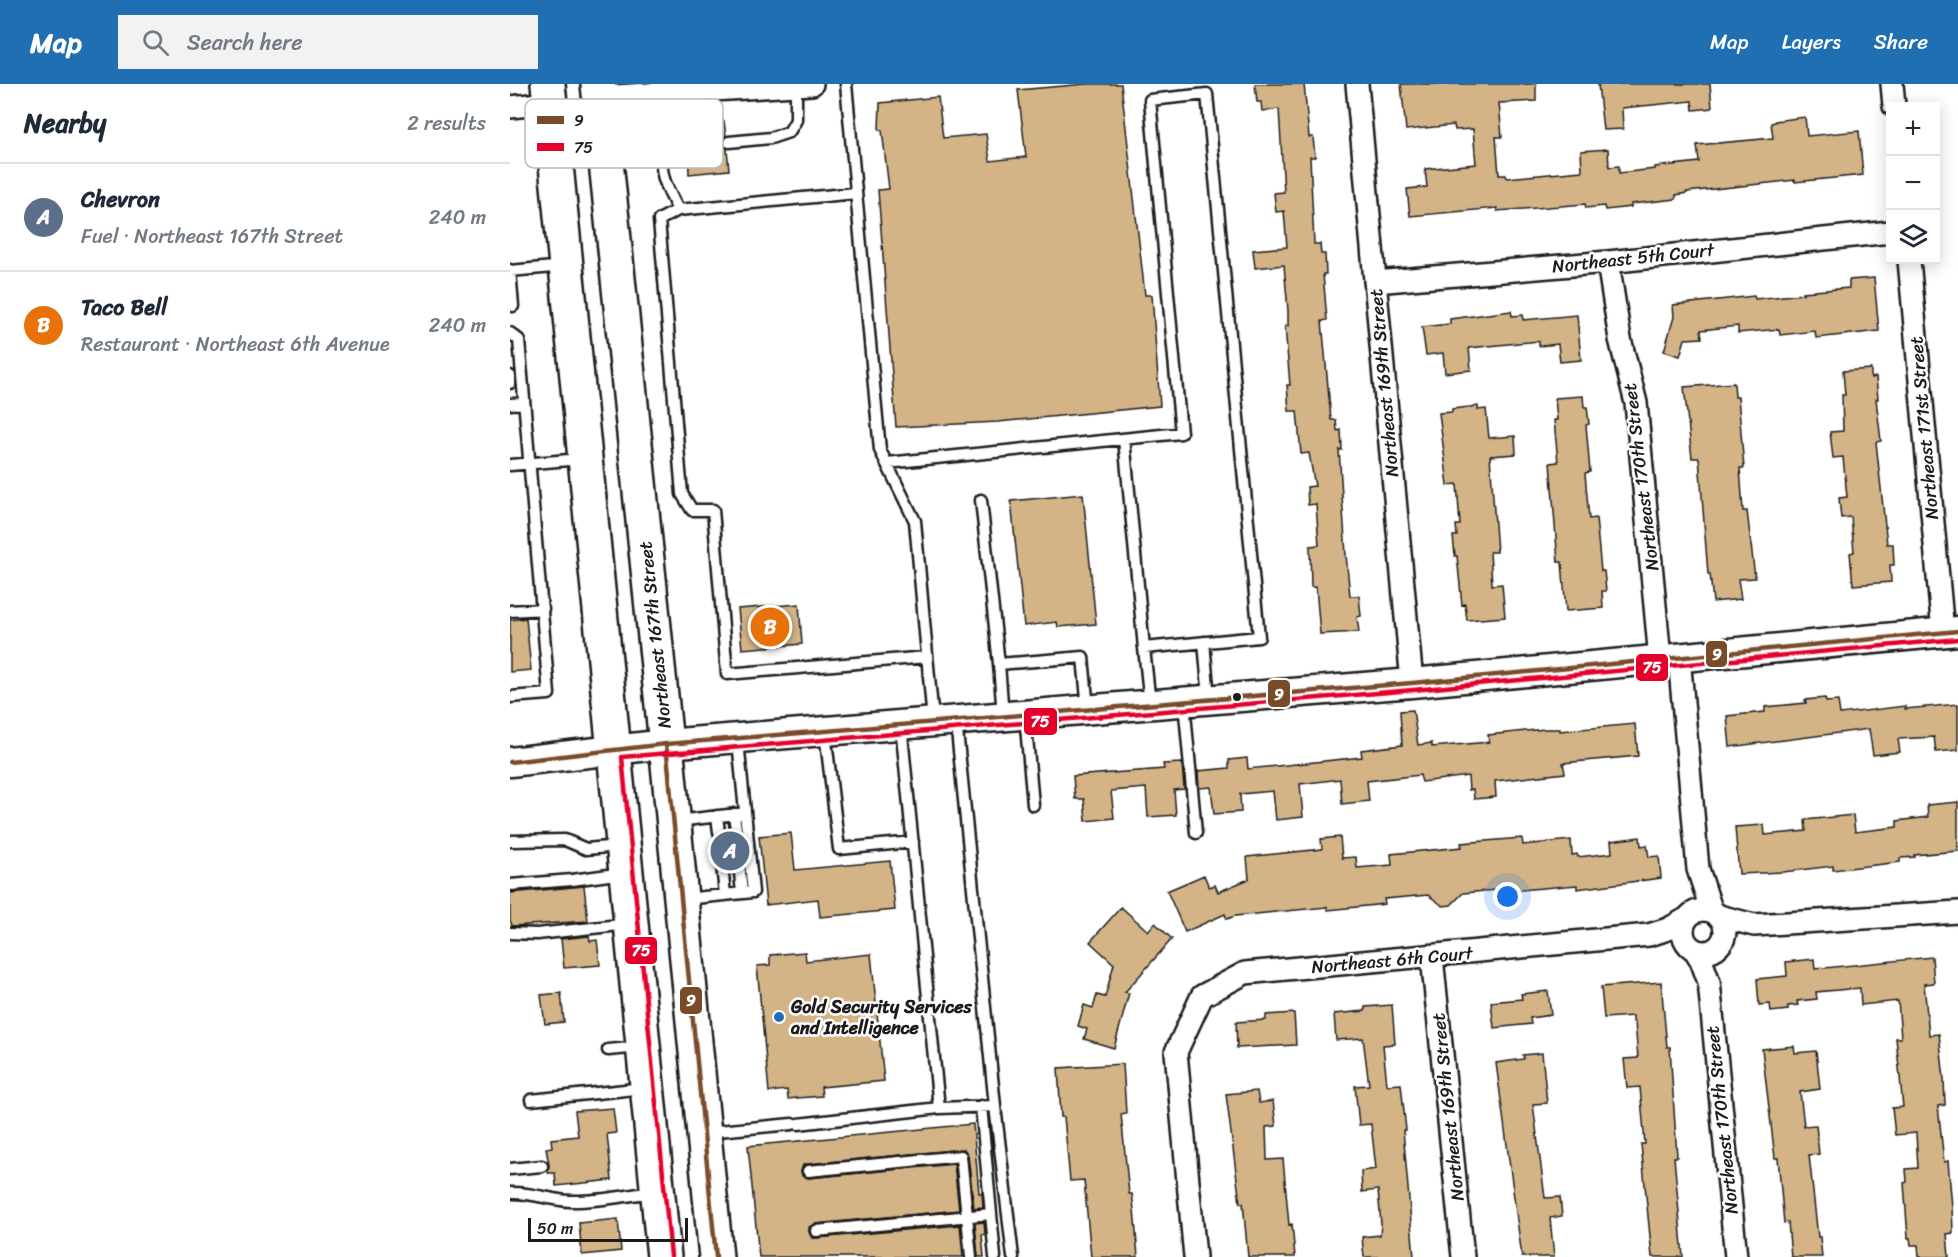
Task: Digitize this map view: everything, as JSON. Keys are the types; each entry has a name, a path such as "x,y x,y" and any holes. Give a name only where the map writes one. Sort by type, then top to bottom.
{"main road":[{"path":"556,168 664,1257"},
{"path":"605,168 607,172"},
{"name":"Northeast 167th Street","path":"606,168 674,821 716,1257"},
{"path":"510,762 666,744 1412,683 1950,632"}],"street":[{"name":"Northeast 169th Street","path":"1357,84 1412,683"},
{"path":"1892,84 1894,102"},
{"path":"591,88 804,85"},
{"path":"534,99 549,94"},
{"path":"510,107 525,102"},
{"name":"Northeast 5th Court","path":"1375,282 1886,232"},
{"name":"Northeast 170th Street","path":"1608,261 1620,339 1636,403 1698,869 1702,915"},
{"name":"Northeast 171st Street","path":"1909,264 1950,632"},
{"path":"1702,915 1754,926 1958,912"},
{"path":"1702,915 1683,931 1705,945"},
{"path":"1702,915 1724,927 1705,945"},
{"name":"Northeast 6th Court","path":"1195,1257 1176,1052 1202,996 1245,974 1649,934 1702,915"},
{"path":"1705,945 1754,926"},
{"name":"Northeast 6th Court","path":"1649,934 1705,945"},
{"name":"Northeast 170th Street","path":"1705,945 1736,1257"},
{"name":"Northeast 169th Street","path":"1432,957 1463,1257"}],"lane":[{"path":"846,84 880,450 915,521 927,657 945,721 996,1106 1013,1257"},
{"path":"729,142 771,138 789,132 796,120 804,85"},
{"path":"887,463 1181,433 1150,100 1207,94 1260,637 1144,648"},
{"path":"661,168 665,183 678,210"},
{"path":"856,193 678,210 659,220 682,494 692,510 713,510 727,674 927,657"},
{"path":"513,306 510,271 566,266"},
{"path":"510,333 519,340 549,694 510,697"},
{"path":"510,376 510,383"},
{"path":"510,404 525,403"},
{"path":"1124,438 1150,705"},
{"path":"510,465 586,458"},
{"path":"981,500 999,664 1014,716 1033,805"},
{"path":"510,611 543,609"},
{"path":"1196,833 1197,700 1204,642"},
{"path":"999,664 1083,657 1088,709"},
{"path":"901,725 939,1108"},
{"path":"825,731 839,849 913,842"},
{"path":"681,899 753,892 740,814 738,738"},
{"path":"674,821 740,814"},
{"path":"736,830 740,814"},
{"path":"717,816 719,832"},
{"path":"510,842 565,840 586,849 625,859"},
{"path":"510,885 572,880 625,859"},
{"path":"722,864 725,895"},
{"path":"740,864 742,893"},
{"path":"510,933 537,934 631,924"},
{"path":"608,1050 644,1047"},
{"path":"531,1100 647,1087"},
{"path":"981,1106 995,1257"},
{"path":"704,1132 939,1108 996,1106"},
{"path":"808,1171 961,1156 971,1257"},
{"path":"510,1169 542,1166"},
{"path":"510,1193 531,1193 575,1201 658,1192"},
{"path":"816,1231 991,1215"}],"building":[{"path":"1086,84 1121,84 1145,295 1152,295 1160,406 998,422 896,427 878,190 889,189 882,130 879,130 880,103 938,97 943,138 986,134 990,161 1026,157 1018,90"},
{"path":"1255,84 1304,84 1309,137 1313,137 1315,157 1310,157 1314,244 1320,244 1321,254 1325,254 1326,274 1323,274 1327,320 1322,321 1331,420 1336,420 1337,431 1341,430 1342,450 1339,450 1346,555 1350,596 1359,596 1361,616 1357,617 1359,632 1320,634 1316,587 1311,587 1310,546 1319,545 1316,504 1308,505 1307,487 1315,486 1309,453 1301,454 1297,411 1289,411 1287,385 1290,385 1285,326 1288,326 1288,311 1284,265 1255,268 1253,250 1287,247 1284,211 1276,212 1274,193 1284,192 1279,109 1262,111 1261,102 1257,102"},
{"path":"1401,84 1536,84 1536,101 1499,103 1502,137 1496,137 1499,175 1506,175 1507,178 1582,171 1581,151 1608,149 1609,167 1619,166 1619,173 1699,162 1697,145 1773,138 1771,123 1805,117 1807,136 1859,131 1863,175 1687,192 1676,195 1676,199 1631,204 1631,207 1605,210 1604,206 1586,208 1585,204 1497,211 1497,208 1410,216 1407,189 1427,187 1425,169 1476,164 1473,129 1455,130 1454,125 1406,130"},
{"path":"1598,84 1710,84 1712,108 1693,110 1692,101 1622,108 1623,129 1603,130"},
{"path":"723,121 726,135 723,141"},
{"path":"723,144 727,149 729,170 689,174 689,168 723,168"},
{"path":"1874,278 1879,331 1816,338 1815,331 1780,335 1779,329 1738,333 1738,326 1701,330 1702,338 1685,339 1680,356 1664,351 1674,317 1673,305 1754,296 1755,299 1849,288 1849,280"},
{"path":"1511,311 1512,316 1523,315 1523,320 1577,315 1581,360 1560,362 1558,344 1539,346 1539,341 1469,348 1471,370 1445,373 1443,353 1426,355 1422,327 1450,324 1450,319"},
{"path":"1871,369 1871,378 1876,377 1881,441 1876,442 1887,544 1893,544 1894,565 1890,565 1891,582 1853,585 1850,553 1854,552 1851,517 1841,518 1839,498 1847,497 1843,457 1833,458 1830,432 1843,431 1842,395 1845,395 1843,371"},
{"path":"1734,383 1735,397 1738,397 1744,468 1740,468 1743,511 1747,511 1755,578 1738,579 1741,599 1713,602 1710,574 1708,574 1699,458 1692,458 1684,387"},
{"path":"1583,396 1589,424 1586,425 1590,472 1585,473 1589,519 1596,518 1601,571 1604,571 1606,591 1602,591 1603,608 1566,611 1562,562 1558,562 1550,463 1558,462 1554,420 1557,420 1555,398"},
{"path":"1478,406 1478,410 1486,409 1489,438 1515,436 1516,454 1490,456 1497,552 1490,552 1492,585 1502,584 1505,617 1467,620 1465,604 1462,605 1453,536 1457,536 1456,525 1460,525 1457,484 1448,485 1439,413"},
{"path":"1083,494 1096,624 1058,627 1057,622 1024,626 1011,501"},
{"path":"799,604 802,644 742,649 738,609"},
{"path":"526,618 531,670 510,672 510,620"},
{"path":"1825,698 1826,702 1838,701 1840,714 1905,706 1905,709 1958,704 1958,750 1936,752 1934,737 1898,739 1900,752 1873,755 1869,729 1730,747 1727,716 1765,712 1765,707 1806,703 1805,700"},
{"path":"1413,710 1418,745 1432,743 1432,747 1489,742 1488,735 1635,724 1638,756 1563,763 1565,773 1495,781 1496,797 1474,799 1473,789 1469,790 1468,776 1422,782 1420,775 1367,781 1369,801 1342,804 1340,779 1300,784 1303,817 1276,820 1273,791 1240,794 1241,812 1214,814 1211,787 1199,788 1198,771 1229,768 1229,760 1247,758 1248,769 1362,757 1361,750 1402,745 1400,711"},
{"path":"1182,763 1184,789 1174,790 1176,815 1148,817 1146,788 1111,791 1114,818 1086,821 1084,799 1075,799 1073,776 1164,769 1163,764"},
{"path":"1958,802 1958,851 1914,855 1915,857 1900,858 1900,862 1833,870 1833,866 1739,874 1735,827 1764,825 1765,835 1806,831 1805,820 1853,815 1855,832 1897,827 1897,821 1928,817 1927,805"},
{"path":"791,833 795,870 890,861 895,910 820,917 818,899 766,905 759,836"},
{"path":"1340,837 1342,858 1356,857 1357,868 1392,865 1391,854 1462,847 1461,843 1522,838 1523,845 1571,840 1572,855 1577,854 1578,857 1612,853 1611,841 1640,837 1641,846 1647,845 1649,857 1659,856 1661,878 1577,889 1577,885 1463,893 1451,905 1443,906 1428,895 1384,899 1385,904 1328,910 1327,907 1235,916 1227,919 1225,914 1185,932 1167,891 1204,875 1209,887 1215,885 1218,892 1249,879 1247,857 1322,849 1321,839"},
{"path":"584,886 588,921 512,926 510,893"},
{"path":"1121,907 1148,931 1155,923 1172,939 1125,992 1129,993 1114,1048 1084,1039 1087,1029 1078,1026 1084,1005 1093,1008 1097,995 1105,997 1114,964 1090,942"},
{"path":"589,936 590,941 597,940 600,965 564,968 561,939"},
{"path":"805,952 806,961 871,954 884,1081 821,1087 822,1096 788,1099 787,1090 769,1092 757,966 770,965 770,955"},
{"path":"1932,957 1934,983 1924,984 1929,1035 1939,1034 1944,1079 1945,1105 1938,1106 1944,1162 1948,1161 1952,1207 1953,1233 1947,1234 1949,1257 1919,1257 1918,1245 1911,1245 1910,1238 1908,1238 1904,1183 1907,1182 1906,1169 1918,1168 1916,1133 1895,1135 1892,1108 1903,1107 1896,1038 1901,1038 1898,1001 1861,1005 1860,988 1816,992 1817,999 1797,1001 1798,1005 1788,1006 1788,1010 1771,1012 1770,1004 1759,1005 1757,979 1787,976 1786,962 1814,959 1815,969"},
{"path":"1661,982 1667,1047 1670,1047 1677,1157 1674,1157 1683,1257 1652,1257 1641,1144 1645,1144 1640,1087 1627,1088 1624,1059 1638,1058 1635,1022 1633,1022 1633,1016 1604,1018 1601,987"},
{"path":"1548,991 1551,1015 1530,1018 1531,1024 1494,1028 1491,1002 1522,999 1521,994"},
{"path":"561,993 564,1022 545,1024 541,995"},
{"path":"1392,1005 1395,1044 1383,1045 1387,1085 1401,1084 1414,1257 1364,1257 1362,1237 1380,1235 1381,1224 1378,1190 1362,1192 1361,1171 1376,1169 1371,1124 1359,1125 1355,1086 1369,1085 1363,1038 1336,1040 1334,1014 1365,1011 1365,1007"},
{"path":"1294,1013 1296,1045 1237,1048 1236,1022 1266,1020 1266,1015"},
{"path":"1794,1046 1795,1053 1816,1051 1820,1089 1800,1092 1804,1126 1816,1125 1819,1154 1809,1155 1822,1257 1791,1257 1788,1222 1784,1223 1778,1158 1775,1158 1762,1049"},
{"path":"1542,1053 1547,1103 1533,1104 1545,1198 1560,1197 1562,1216 1550,1218 1554,1257 1522,1257 1496,1063 1524,1059 1523,1055"},
{"path":"1123,1064 1126,1113 1121,1114 1138,1257 1091,1257 1084,1180 1070,1181 1064,1117 1061,1117 1058,1068"},
{"path":"1257,1091 1259,1103 1273,1101 1276,1126 1266,1127 1267,1160 1283,1159 1289,1225 1292,1224 1295,1257 1248,1257 1243,1203 1240,1203 1226,1094"},
{"path":"613,1108 616,1133 607,1134 612,1180 556,1186 555,1173 548,1173 546,1148 552,1147 551,1139 578,1136 575,1111"},
{"path":"973,1124 979,1193 982,1193 983,1207 974,1208 968,1155 964,1149 807,1164 803,1165 801,1171 802,1176 809,1178 954,1164 959,1210 815,1224 809,1227 809,1232 812,1238 817,1238 960,1225 963,1257 759,1257 748,1146"},
{"path":"618,1219 621,1251 582,1255 579,1223"},
{"path":"984,1222 985,1234 982,1235 984,1257 978,1257 975,1223"}],"transit line":[{"name":"9","path":"510,762 666,744 1412,683 1958,631"},
{"name":"75","path":"671,1256 622,757 1413,690 1958,639"},
{"name":"9","path":"666,744 716,1257"}],"place":[{"name":"Taco Bell","path":"770,627"},
{"name":"Chevron","path":"730,851"},
{"name":"Gold Security Services and Intelligence","path":"779,1017"}]}
